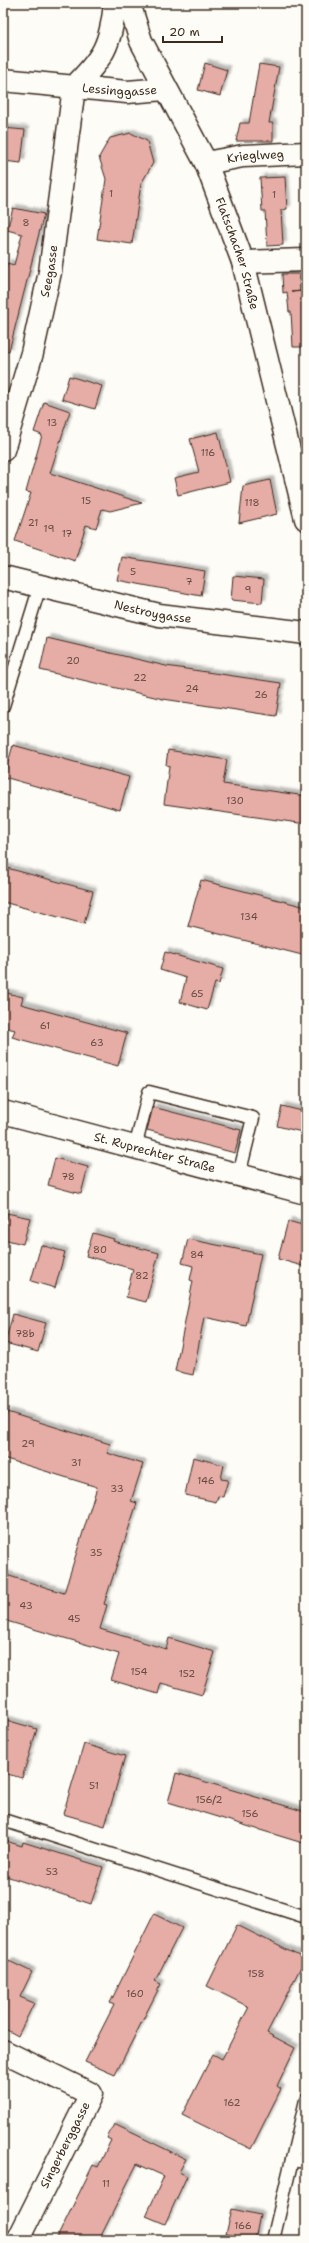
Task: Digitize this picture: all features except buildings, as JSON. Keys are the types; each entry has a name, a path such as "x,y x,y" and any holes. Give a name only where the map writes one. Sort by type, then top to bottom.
{"street":[{"name":"Lessinggasse","path":"74,87 95,66 105,51 113,28 115,3"},
{"name":"Flatschacher Straße","path":"129,3 141,41 165,89 206,163 243,262 303,497 306,519"},
{"name":"Lessinggasse","path":"3,80 127,92 165,89"},
{"name":"Seegasse","path":"3,450 32,353 50,272 74,87"},
{"name":"Krieglweg","path":"206,163 243,156 306,153"},
{"path":"243,262 306,260"},
{"name":"Nestroygasse","path":"3,577 159,615 306,633"},
{"name":"St. Ruprechter Straße","path":"3,1112 306,1193"},
{"name":"Singerberggasse","path":"3,2051 90,2094 18,2240"}],"lane":[{"path":"3,706 40,586"},
{"path":"135,1148 149,1092 253,1118 239,1175"},
{"path":"3,1820 306,1917"},
{"path":"273,2240 306,2100"},
{"path":"292,2160 306,2162"}]}
